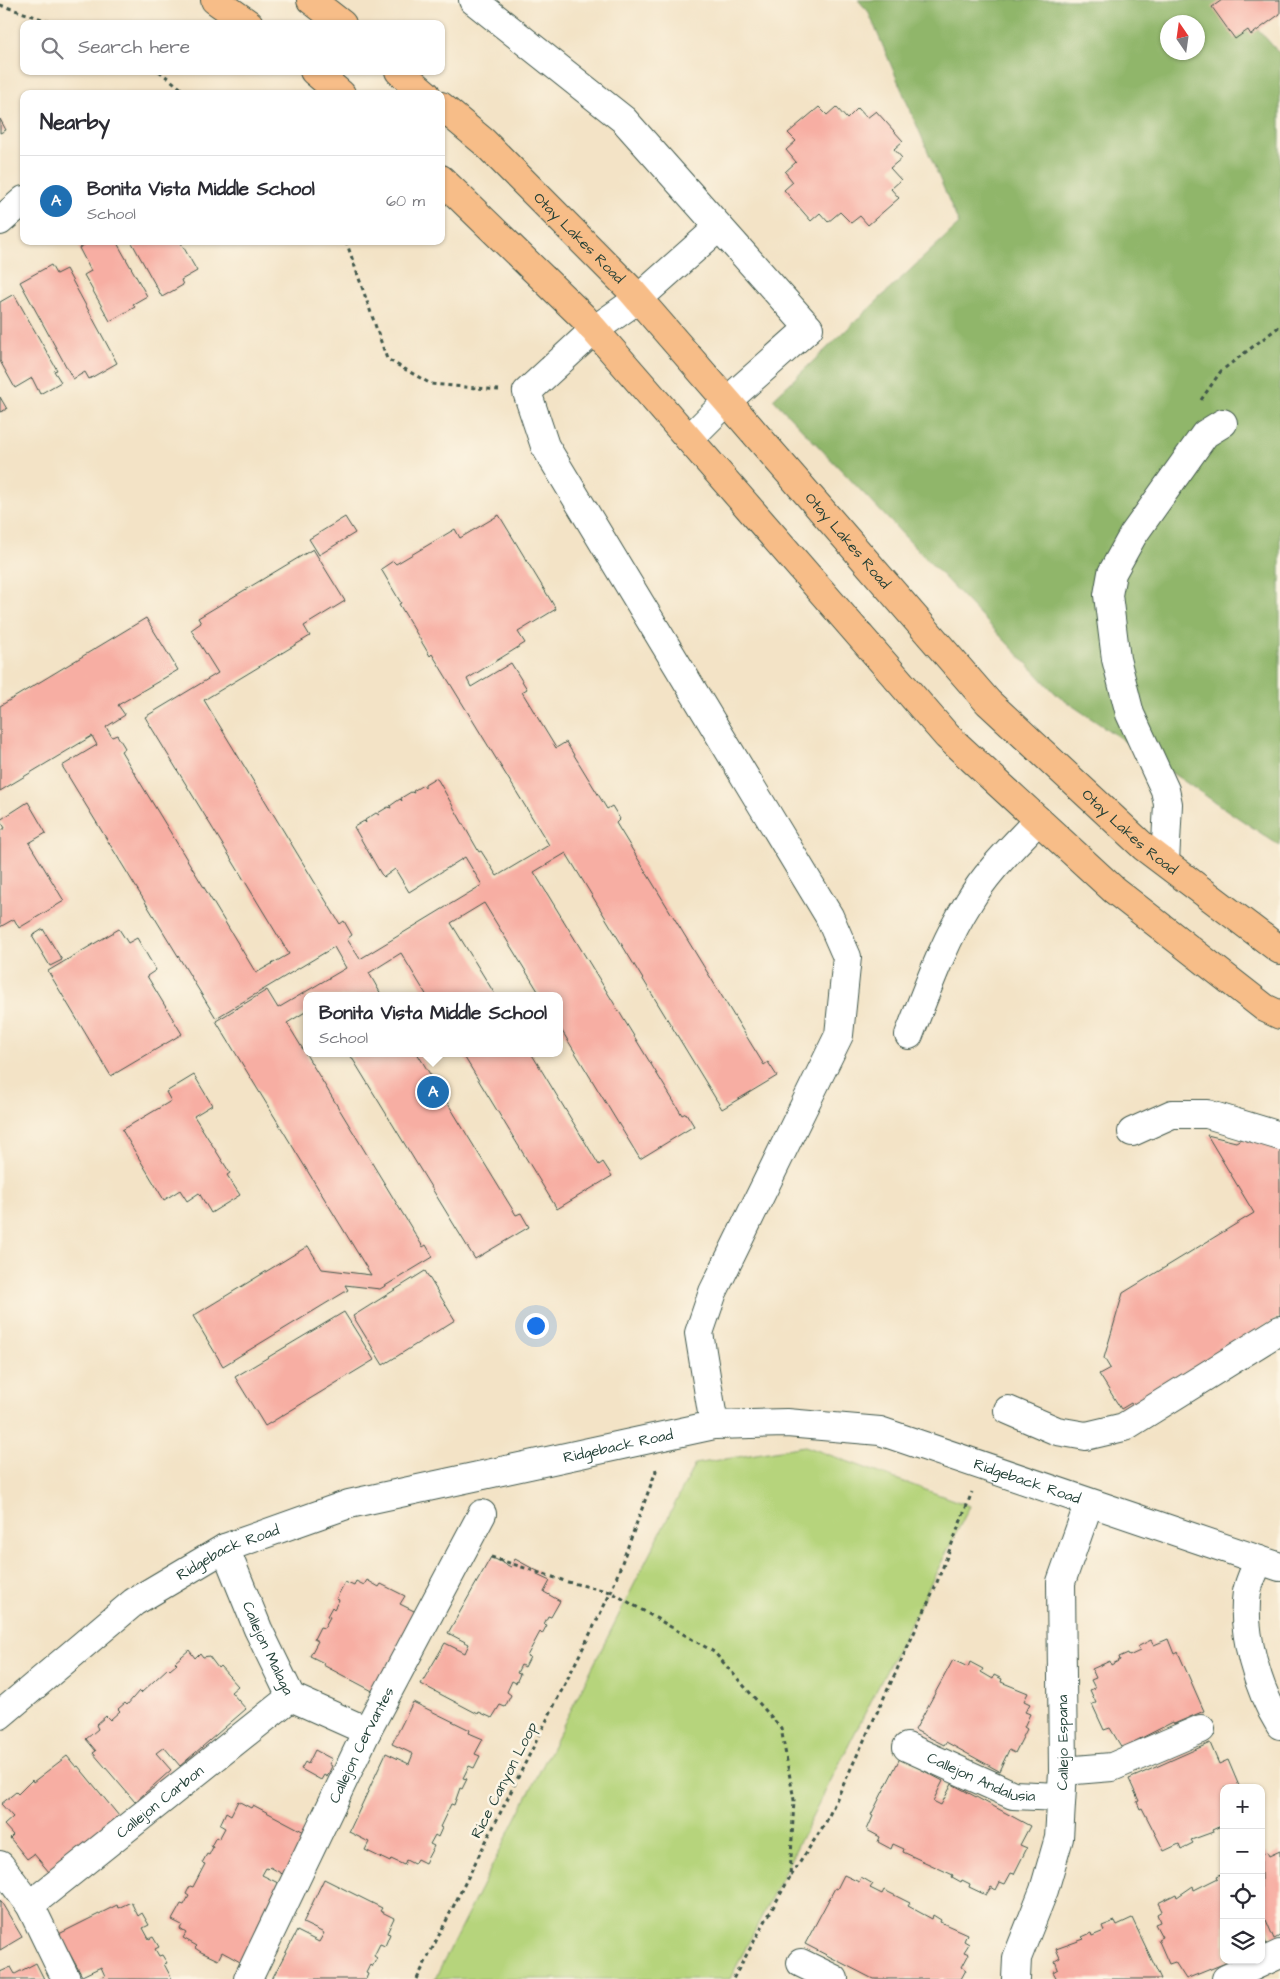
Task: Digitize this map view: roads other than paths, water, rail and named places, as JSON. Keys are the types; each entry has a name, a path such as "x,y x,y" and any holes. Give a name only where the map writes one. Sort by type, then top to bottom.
{"main road":[{"path":"215,0 244,20"},
{"path":"319,75 336,90"},
{"path":"404,75 421,90"},
{"name":"Otay Lakes Road","path":"445,109 484,142 638,299 988,702 1144,847 1280,950"},
{"path":"445,183 594,330 947,736 1114,890 1265,1008 1280,1015"}],"street":[{"path":"473,0 624,120 809,328 727,401 689,439"},
{"path":"0,221 20,204"},
{"path":"714,1425 699,1333 713,1292 839,1035 847,957 829,916 545,446 527,392 594,330 638,299 719,227"},
{"path":"1165,862 1168,804 1165,790 1130,714 1116,659 1108,595 1112,573 1133,535 1205,434 1223,423"},
{"path":"909,1035 937,966 968,903 988,874 1038,820"},
{"path":"1132,1132 1172,1114 1207,1114 1280,1136"},
{"path":"1008,1410 1057,1431 1086,1436 1124,1427 1280,1330"},
{"name":"Ridgeback Road","path":"0,1715 134,1602 226,1548 349,1504 714,1425 786,1423 880,1432 1269,1563"},
{"name":"Callejo Espana","path":"1016,1979 1017,1958 1044,1890 1059,1838 1062,1784 1061,1582 1089,1503"},
{"name":"Callejon Cervantes","path":"248,1979 367,1731 482,1514"},
{"name":"Callejon Malaga","path":"226,1548 258,1629 291,1697 367,1731"},
{"path":"1269,1563 1247,1591 1251,1652 1257,1675 1280,1725"},
{"name":"Callejon Carbon","path":"30,1906 291,1697"},
{"name":"Callejon Andalusia","path":"907,1747 1013,1795 1062,1784 1112,1767 1201,1729"},
{"path":"0,1865 30,1906 66,1979"},
{"path":"1226,1979 1280,1954"},
{"path":"801,1963 834,1979"}],"place":[{"name":"Bonita Vista Middle School","path":"433,1092"}]}
